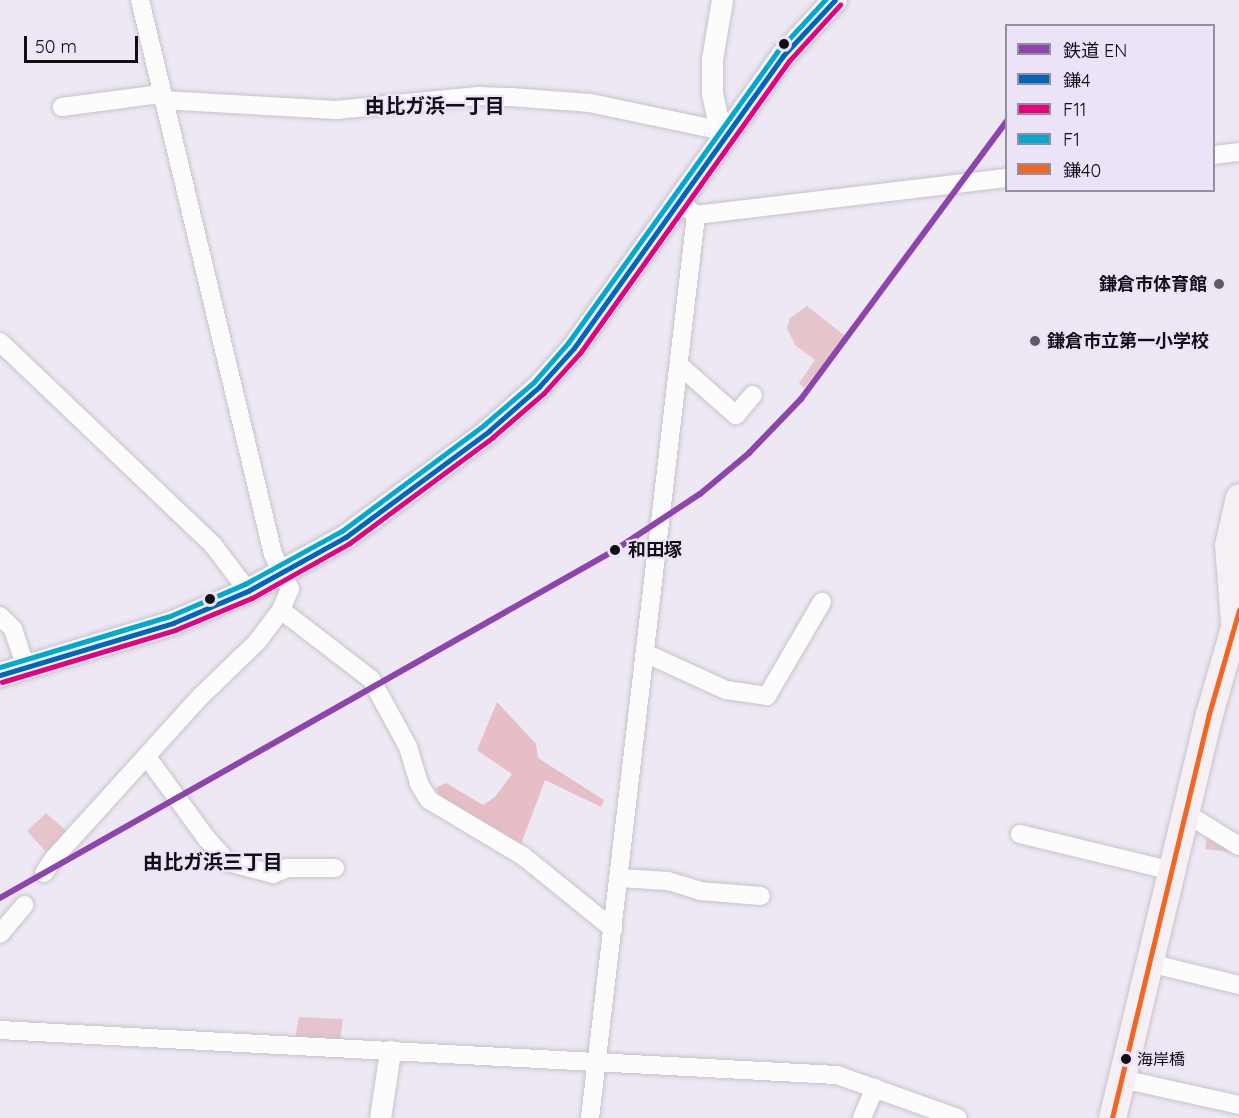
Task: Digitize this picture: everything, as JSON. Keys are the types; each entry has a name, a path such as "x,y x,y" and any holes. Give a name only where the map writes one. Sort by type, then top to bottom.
{"main road":[{"path":"0,675 173,623 248,591 280,575 363,525 489,431 538,387 574,348 687,208 728,132 783,56 835,0"},
{"path":"1112,1118 1235,627 1228,545 1239,497"}],"street":[{"path":"44,873 54,858 200,697 257,642 281,610 290,589 280,575 140,0"},
{"path":"722,0 712,58 712,93 717,116 728,132"},
{"path":"62,107 162,97 336,110 478,96 512,97 590,103 728,132"},
{"path":"1215,154 1239,152"},
{"path":"590,1118 680,365 687,208 1005,178"},
{"path":"0,342 213,545 248,591"},
{"path":"680,365 736,415 753,395"},
{"path":"645,653 726,690 767,696 822,602"},
{"path":"281,610 371,679 408,747 419,784 429,800 523,856 613,929"},
{"path":"0,616 13,629 26,668"},
{"path":"147,757 207,839 228,862 273,874 287,868 335,868"},
{"path":"1187,814 1239,846"},
{"path":"1020,834 1173,871"},
{"path":"619,878 668,881 711,892 760,897"},
{"path":"0,934 24,905"},
{"path":"1149,963 1239,985"},
{"path":"0,1030 837,1075 958,1118"},
{"path":"380,1118 390,1051"},
{"path":"1122,1079 1239,1105"},
{"path":"862,1118 874,1088"}],"shaded area":[{"path":"807,306 845,336 804,388 799,383 815,360 795,345 787,328 790,318"},
{"path":"497,702 536,744 538,758 604,800 601,807 545,780 520,847 448,806 435,788 446,783 483,805 495,797 512,774 477,750"},
{"path":"46,813 69,833 49,855 27,831"},
{"path":"1208,832 1231,847 1230,852 1205,849"},
{"path":"299,1017 343,1019 340,1039 295,1037"}],"rail line":[{"name":"EN","path":"0,898 615,550 700,494 749,453 801,399 1005,123"}],"transit line":[{"name":"F1","path":"0,667 170,616 245,584 342,531 484,425 534,382 568,343 777,52 825,0"},
{"name":"鎌4","path":"0,675 173,623 248,591 346,537 489,431 539,387 574,348 783,56 835,0"},
{"name":"F11","path":"2,682 175,630 252,598 350,543 493,437 544,393 580,353 789,61 840,5"},
{"name":"鎌40","path":"1112,1118 1209,714 1239,610"}],"place":[{"name":"鎌倉市体育館","path":"1219,284"},
{"name":"鎌倉市立第一小学校","path":"1035,341"},
{"name":"和田塚","path":"615,550"},
{"name":"海岸橋","path":"1126,1059"}],"district":[{"name":"由比ガ浜一丁目","path":"435,105"},
{"name":"由比ガ浜三丁目","path":"213,861"}]}
